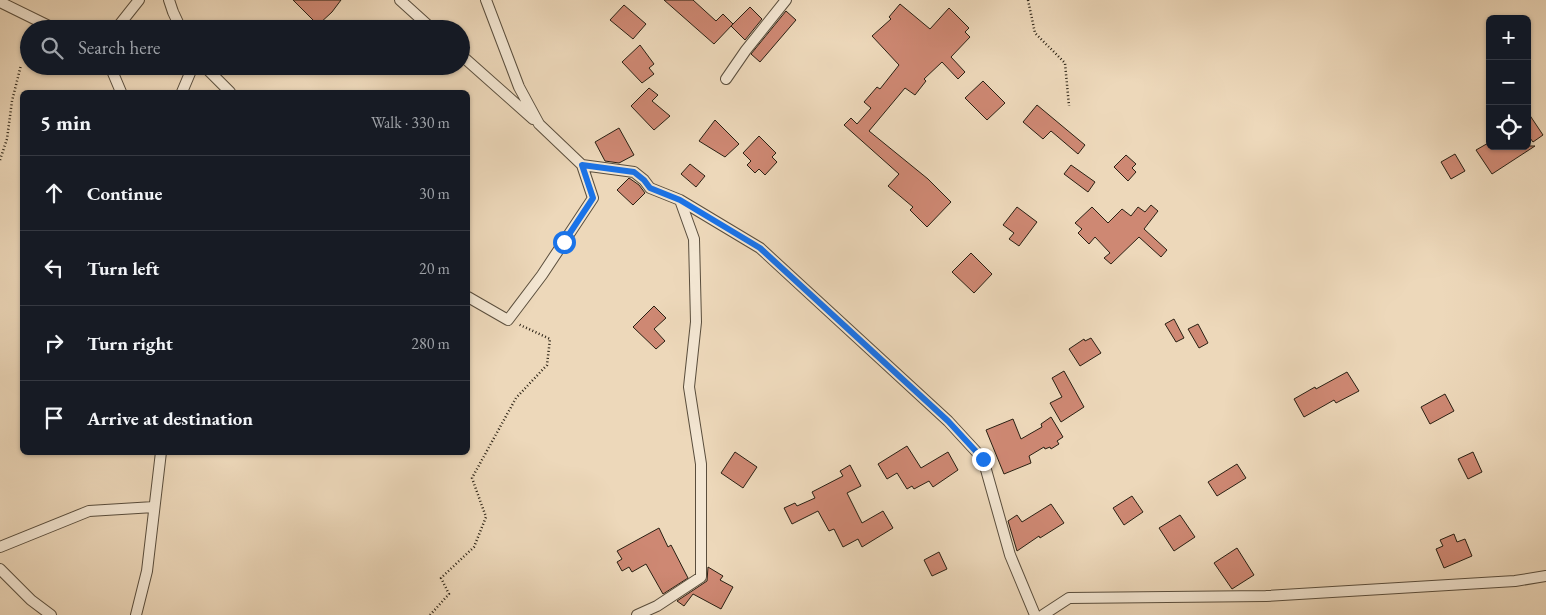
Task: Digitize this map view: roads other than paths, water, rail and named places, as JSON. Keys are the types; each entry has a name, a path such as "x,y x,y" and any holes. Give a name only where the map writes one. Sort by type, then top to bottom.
{"street":[{"path":"123,20 139,0"},
{"path":"169,0 177,20"},
{"path":"400,0 422,20"},
{"path":"486,0 519,87 539,124"},
{"path":"726,80 746,50 786,0"},
{"path":"0,2 37,20"},
{"path":"470,63 582,165 593,198 542,275 508,320 470,298"},
{"path":"114,75 120,90"},
{"path":"183,90 189,75"},
{"path":"213,75 228,90"},
{"path":"582,165 634,172 650,188 680,200 760,248 948,421 983,459 1010,555 1035,615"},
{"path":"637,615 658,606 701,577 701,464 689,387 696,322 694,239 680,200"},
{"path":"136,615 147,571 161,455"},
{"path":"0,547 89,511 154,507"},
{"path":"0,569 31,600 50,615"},
{"path":"1043,615 1069,598 1266,596 1515,581 1546,576"}]}
